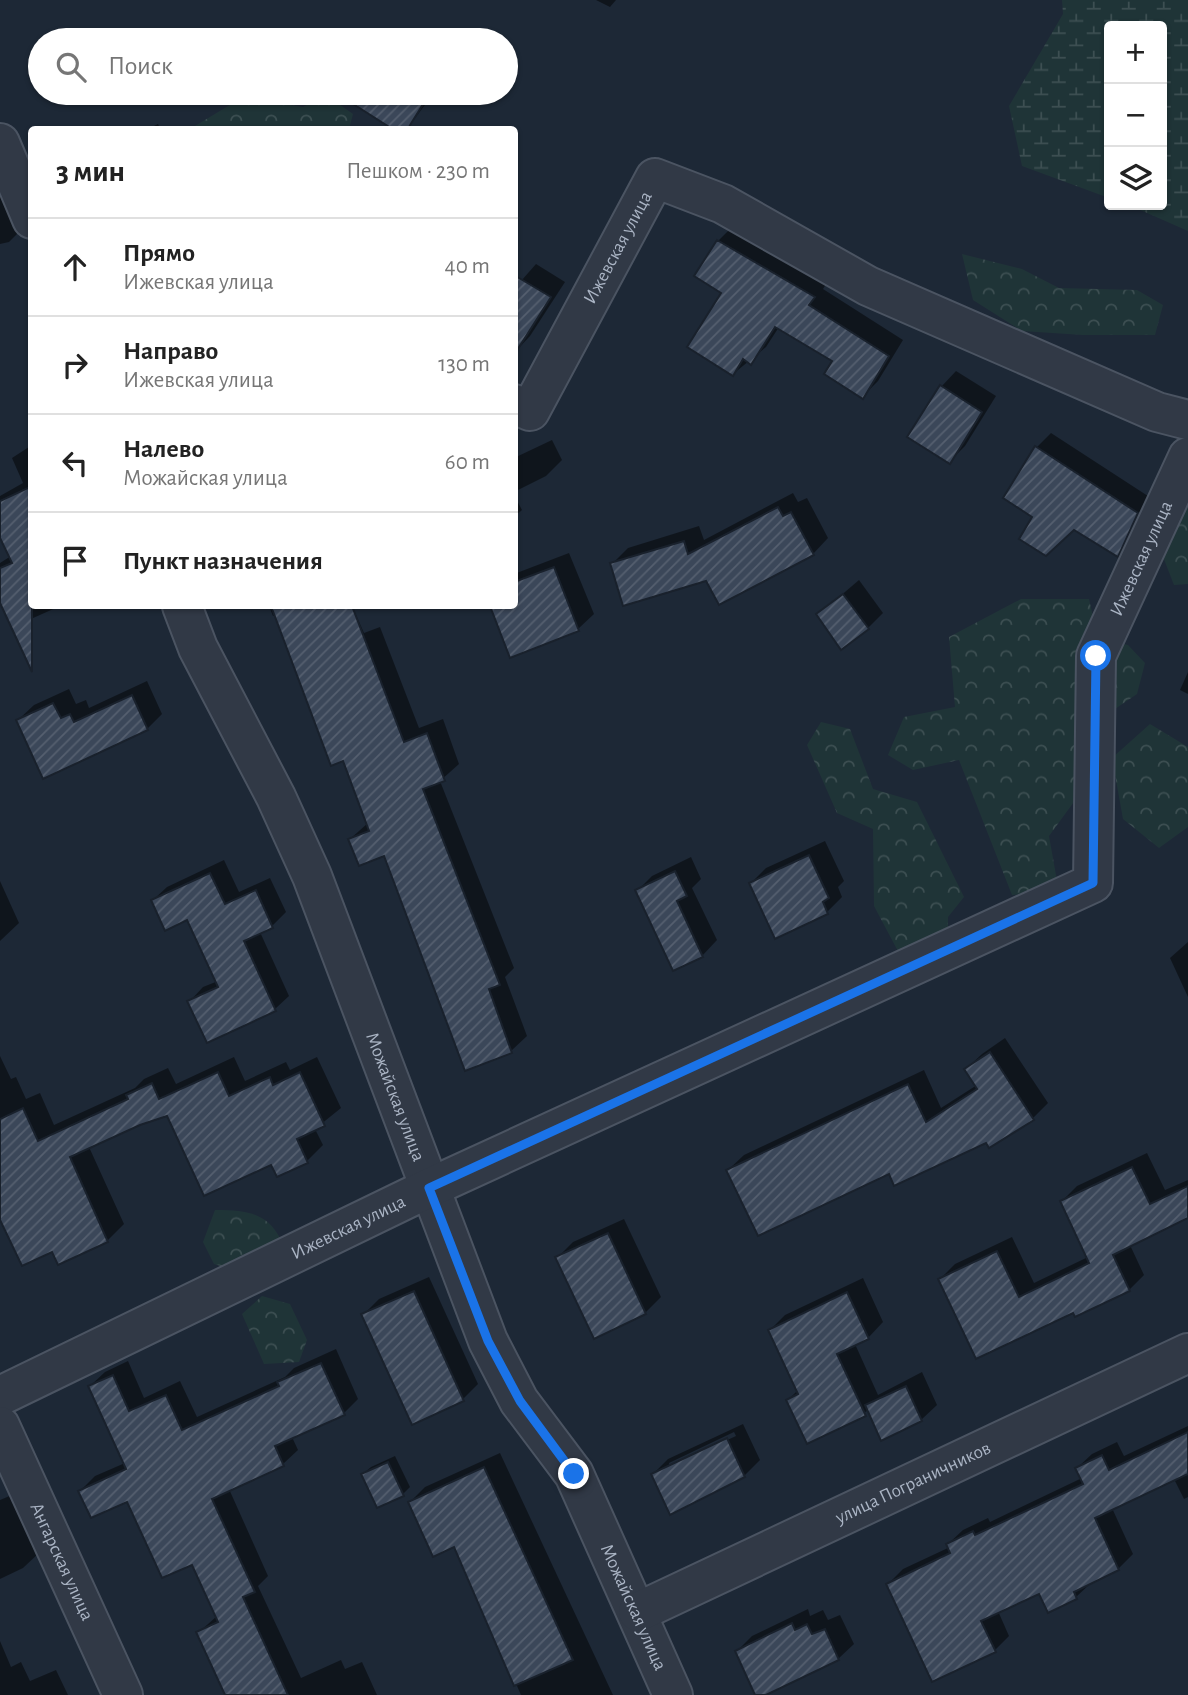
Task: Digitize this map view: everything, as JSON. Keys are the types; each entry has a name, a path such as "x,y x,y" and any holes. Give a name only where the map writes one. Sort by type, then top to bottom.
{"street":[{"path":"0,143 28,210"},
{"name":"Ижевская улица","path":"518,406 530,411 655,178 723,204 868,286 1157,412 1188,420"},
{"name":"Ижевская улица","path":"0,1396 429,1188 1093,883 1096,656 1188,457"},
{"name":"Можайская улица","path":"183,609 198,648 276,797 312,876 488,1341 520,1401 574,1474 673,1695"},
{"name":"улица Пограничников","path":"638,1612 1188,1353"},
{"name":"Ангарская улица","path":"0,1426 123,1695"}],"green space":[{"path":"1062,0 1188,0 1188,231 1140,210 1167,210 1167,21 1104,21 1104,196 1022,166 1009,106 1063,14"},
{"path":"230,105 340,105 353,114 350,126 195,126"},
{"path":"962,254 1022,269 1059,288 1137,290 1163,305 1155,335 1083,335 1022,331 973,300"},
{"path":"1188,499 1188,584 1174,585 1162,554"},
{"path":"1021,599 1089,599 1098,639 1128,645 1145,663 1137,694 1090,726 1087,784 1049,836 1059,892 1012,895 959,760 913,770 888,755 904,717 955,707 949,637"},
{"path":"821,722 850,729 873,789 917,802 964,897 948,917 948,942 900,955 874,906 873,829 837,813 807,745"},
{"path":"1150,724 1188,747 1188,827 1159,848 1123,819 1112,758"},
{"path":"215,1210 244,1212 264,1220 278,1235 290,1262 265,1279 214,1264 203,1242"},
{"path":"262,1296 290,1304 307,1340 299,1362 264,1364 242,1314"}],"building":[{"path":"355,105 423,105 409,126 388,126"},
{"path":"717,240 815,297 809,305 889,356 863,399 824,374 832,361 775,327 751,365 743,359 733,376 687,347 721,293 694,276"},
{"path":"518,277 551,297 518,349"},
{"path":"940,385 982,412 950,464 907,437"},
{"path":"1035,446 1138,513 1118,557 1074,530 1046,556 1019,539 1032,517 1003,498"},
{"path":"28,488 28,609 32,609 32,672 0,603 0,568 12,563 0,538 0,501"},
{"path":"778,507 783,516 791,512 814,555 719,605 706,581 623,606 610,563 684,541 688,554"},
{"path":"554,567 579,631 510,658 491,609 518,609 518,580"},
{"path":"843,594 869,629 841,650 816,614"},
{"path":"272,609 353,609 404,742 427,733 445,781 423,789 500,985 489,989 512,1053 465,1071 384,856 359,866 348,839 369,831 343,761 331,766"},
{"path":"132,695 148,730 43,779 16,720 53,703 61,718 70,714 74,722"},
{"path":"809,855 829,898 823,902 828,914 775,939 749,883"},
{"path":"675,871 687,896 677,901 703,957 673,971 635,890"},
{"path":"210,873 225,904 256,890 273,928 244,941 276,1011 207,1043 187,1001 218,987 187,920 165,931 151,900"},
{"path":"990,1052 1034,1120 989,1148 986,1143 894,1186 889,1174 758,1236 726,1170 908,1084 926,1122 977,1089 964,1069"},
{"path":"218,1072 229,1096 270,1077 273,1085 300,1072 325,1126 297,1139 308,1163 277,1177 271,1165 204,1196 167,1116 140,1125 70,1157 108,1242 58,1265 52,1252 22,1266 0,1220 0,1119 23,1108 38,1141 128,1099 126,1095 152,1083 159,1099"},
{"path":"1132,1167 1150,1204 1188,1186 1188,1218 1113,1255 1130,1291 1075,1317 1073,1313 976,1359 938,1279 997,1251 1019,1297 1089,1263 1060,1201"},
{"path":"608,1233 646,1314 594,1339 555,1257"},
{"path":"414,1291 464,1401 412,1425 361,1314"},
{"path":"847,1292 869,1339 837,1354 866,1416 807,1444 786,1400 798,1394 768,1330"},
{"path":"321,1363 345,1415 275,1446 284,1466 212,1499 255,1592 243,1597 288,1695 225,1695 196,1632 218,1622 192,1565 162,1578 127,1502 91,1518 78,1491 126,1469 88,1386 113,1375 129,1411 166,1395 182,1430 279,1386 277,1382"},
{"path":"906,1386 922,1421 881,1441 865,1405"},
{"path":"1188,1432 1188,1474 1095,1518 1119,1570 1074,1592 1077,1599 1048,1613 1039,1594 981,1621 996,1652 932,1682 886,1584 950,1553 946,1544 973,1531 975,1535 1083,1484 1075,1468 1102,1455 1109,1470"},
{"path":"727,1438 745,1477 670,1515 651,1474"},
{"path":"388,1462 404,1496 377,1508 361,1474"},
{"path":"484,1467 573,1660 514,1686 454,1547 433,1557 408,1502"},
{"path":"792,1623 795,1630 807,1624 812,1634 825,1629 839,1660 766,1695 755,1695 735,1651"}],"route":[{"path":"574,1474 520,1401 488,1341 429,1188 1093,883 1096,656"}]}
